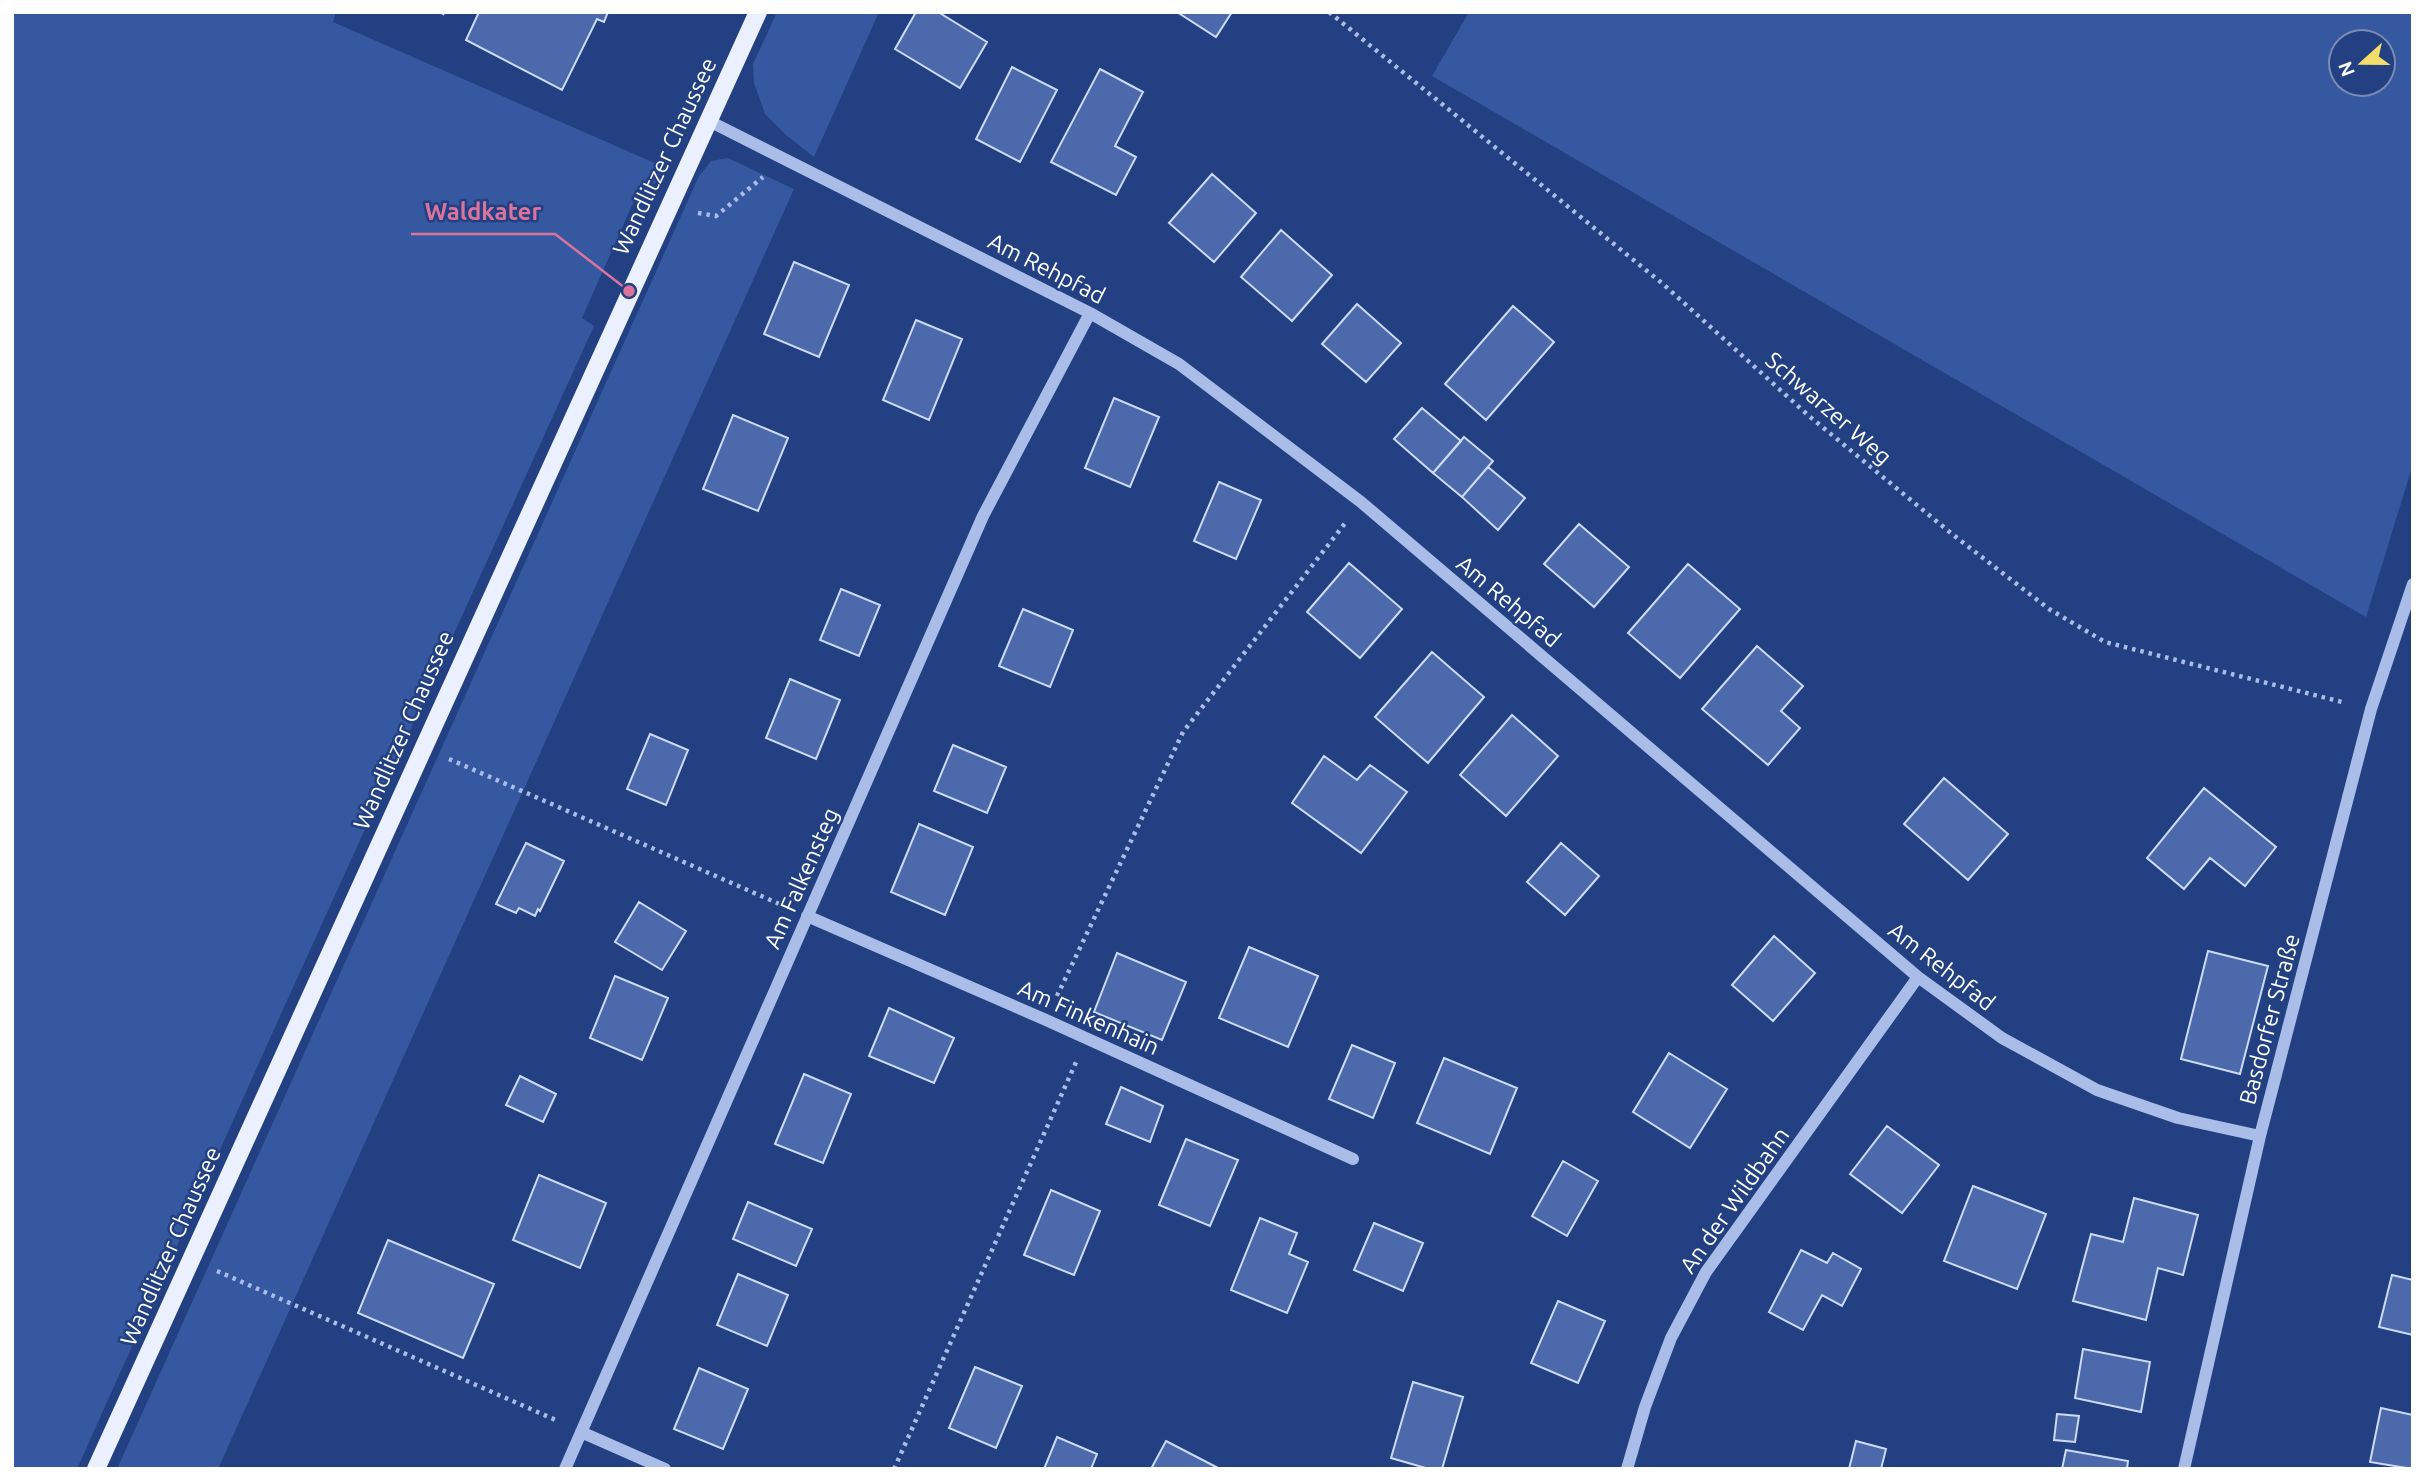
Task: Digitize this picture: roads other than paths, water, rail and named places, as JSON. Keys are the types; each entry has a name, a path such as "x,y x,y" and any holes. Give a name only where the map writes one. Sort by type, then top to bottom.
{"main road":[{"name":"Wandlitzer Chaussee","path":"96,1469 758,12"}],"street":[{"name":"Am Rehpfad","path":"707,120 1090,313 1180,364 1361,502 1918,977 2002,1038 2097,1090 2178,1118 2260,1136"},
{"name":"Am Falkensteg","path":"565,1469 983,516 1090,313"},
{"name":"Basdorfer Straße","path":"2184,1469 2260,1136 2371,709 2413,584"},
{"name":"Am Finkenhain","path":"807,916 1046,1020 1353,1159"},
{"name":"An der Wildbahn","path":"1627,1469 1645,1407 1671,1338 1706,1272 1918,977"},
{"path":"582,1432 665,1469"}],"place":[{"name":"Waldkater","path":"629,291"}]}
